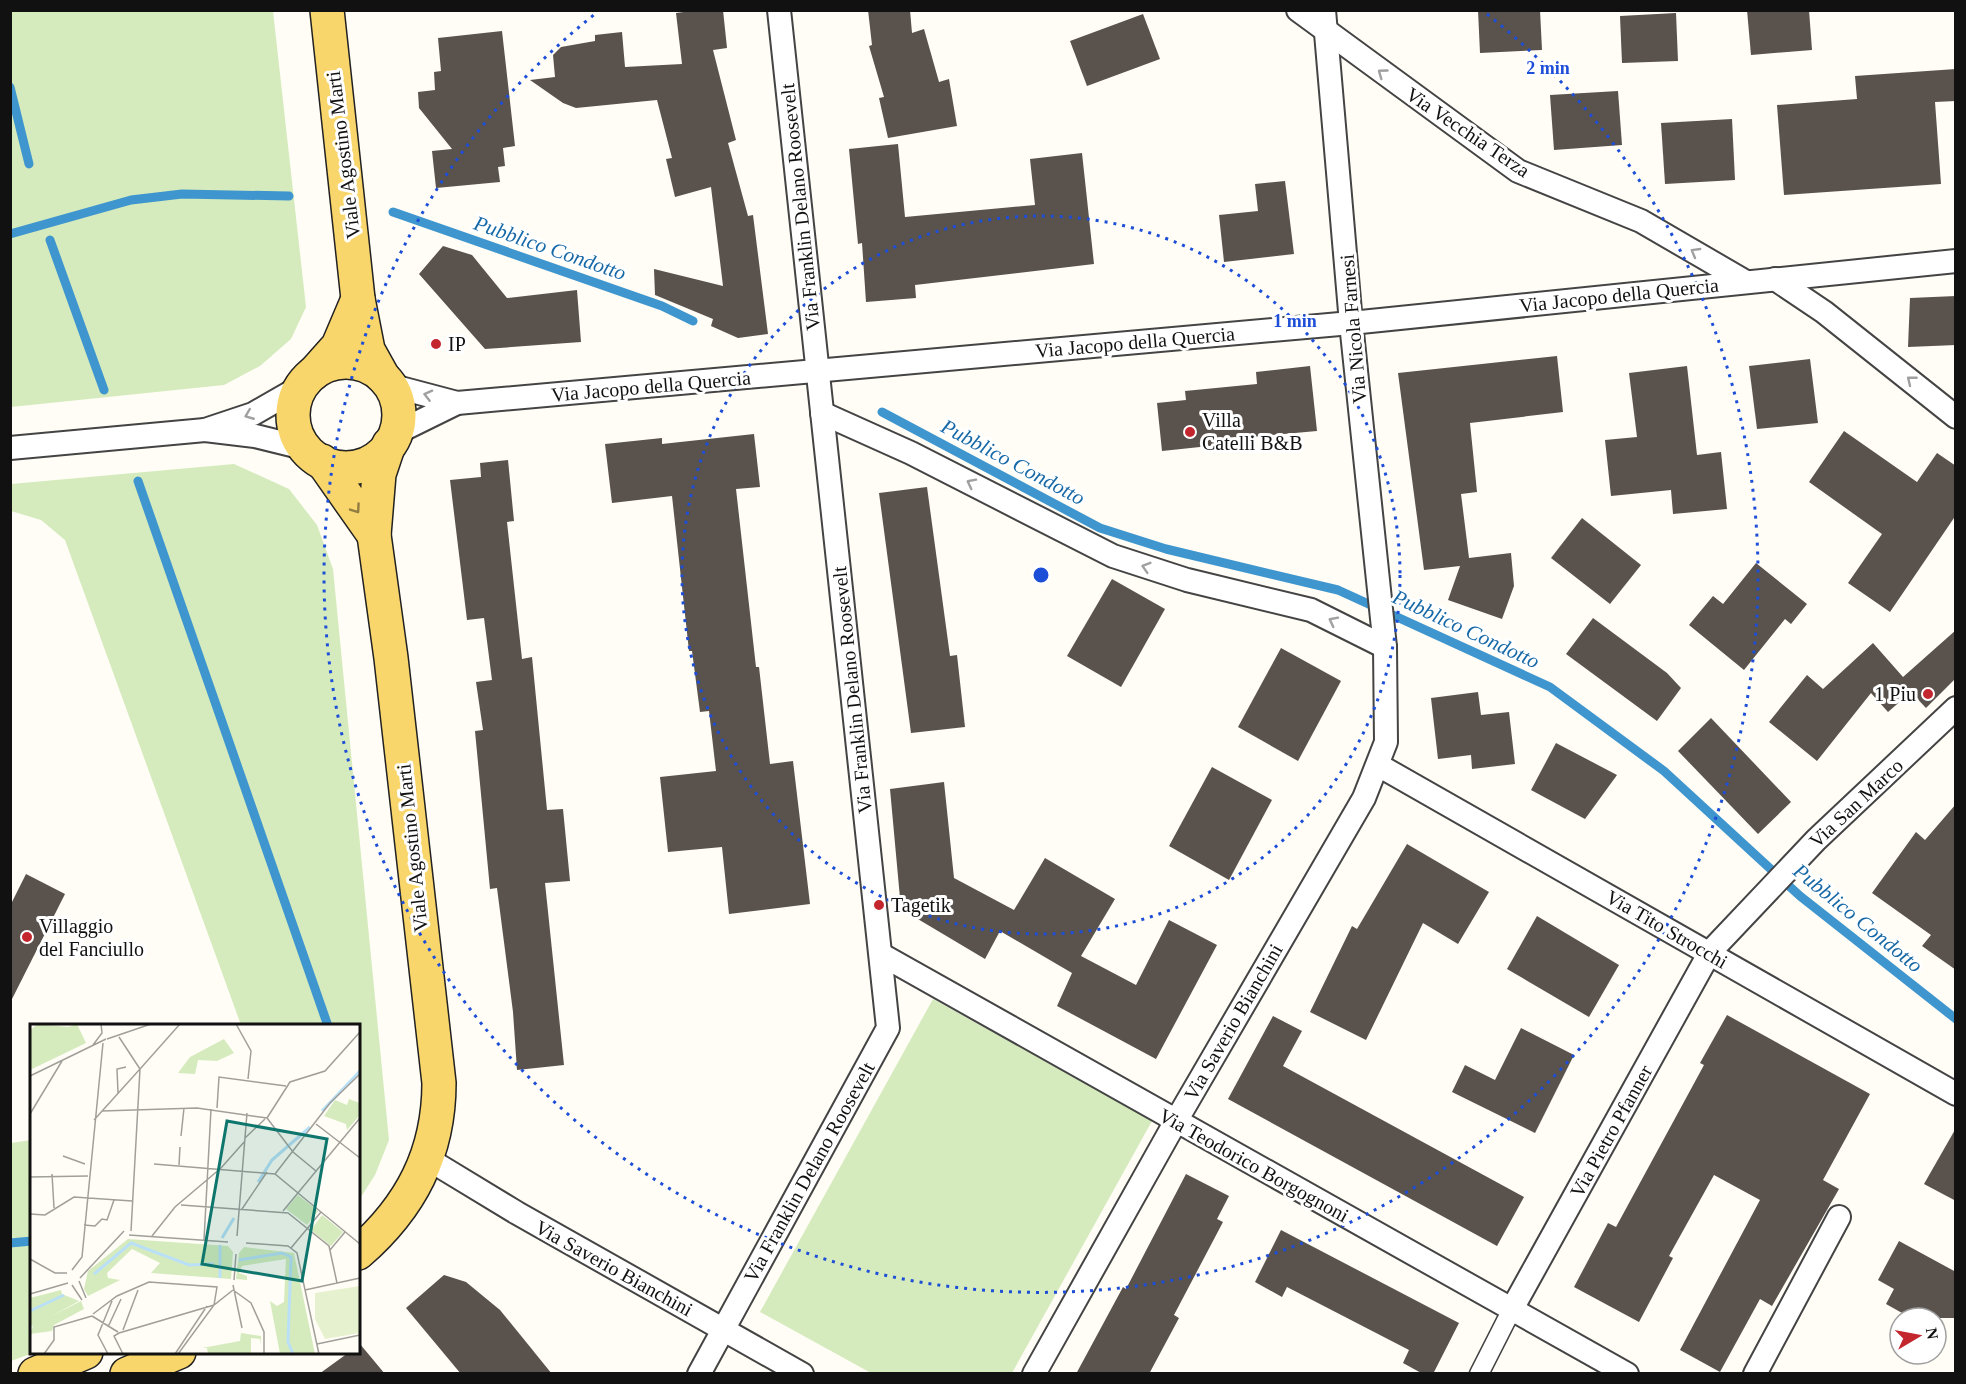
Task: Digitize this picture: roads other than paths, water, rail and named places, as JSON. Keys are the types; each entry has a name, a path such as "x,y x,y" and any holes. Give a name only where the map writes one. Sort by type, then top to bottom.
{"main road":[{"name":"Viale Agostino Marti","path":"327,10 358,299 368,350 386,381"},
{"name":"Viale Agostino Marti","path":"307,380 339,346 358,299"},
{"path":"353,362 369,367 386,381 398,407 392,439 381,454 362,465 350,468 333,466 313,455 296,433 293,416 307,380 336,363 353,362"},
{"name":"Viale Agostino Marti","path":"360,1251 386,1226 404,1203 428,1159 439,1106 439,1083 391,658 374,536 379,474 392,439"},
{"name":"Viale Agostino Marti","path":"313,455 374,536"},
{"path":"35,1374 84,1354"},
{"path":"127,1374 177,1354"}],"street":[{"name":"Via Franklin Delano Roosevelt","path":"699,1374 888,1028 882,955 779,10"},
{"name":"Via Vecchia Terza","path":"1298,10 1325,22 1518,171 1641,221 1746,282"},
{"name":"Via Nicola Farnesi","path":"1325,22 1351,323 1384,640 1386,742 1378,765"},
{"name":"Via Jacopo della Quercia","path":"386,381 457,403 1351,323 1956,261"},
{"path":"1775,279 1824,312 1956,417"},
{"path":"205,430 253,414 307,380"},
{"name":"Via Jacopo della Quercia","path":"392,439 457,403"},
{"path":"822,413 911,453 1113,556 1187,579 1311,610 1384,640"},
{"path":"10,448 205,430 255,436 313,455"},
{"name":"Via San Marco","path":"1710,952 1789,867 1956,708"},
{"name":"Via Saverio Bianchini","path":"1034,1374 1176,1121 1364,798 1378,765"},
{"name":"Via Tito Strocchi","path":"1378,765 1956,1094"},
{"name":"Via Pietro Pfanner","path":"1512,1309 1710,952"},
{"name":"Via Teodorico Borgognoni","path":"882,955 1627,1374"},
{"name":"Via Saverio Bianchini","path":"428,1159 802,1374"},
{"path":"1755,1374 1839,1217"},
{"path":"1479,1374 1512,1309"}],"waterway":[{"path":"10,87 29,164"},
{"name":"Pubblico Condotto","path":"10,234 131,200 182,194 289,196"},
{"name":"Pubblico Condotto","path":"393,212 662,306 693,321"},
{"path":"50,240 104,390"},
{"name":"Pubblico Condotto","path":"882,412 1100,528 1166,549 1338,590 1550,687 1664,771 1800,896 1956,1019"},
{"path":"138,481 327,1024"},
{"path":"10,1243 30,1241"}],"place":[{"name":"IP","path":"436,344"},
{"name":"Villa Catelli B&B","path":"1190,432"},
{"name":"1 Piu","path":"1928,694"},
{"name":"Tagetik","path":"879,905"},
{"name":"Villaggio del Fanciullo","path":"27,937"}]}
